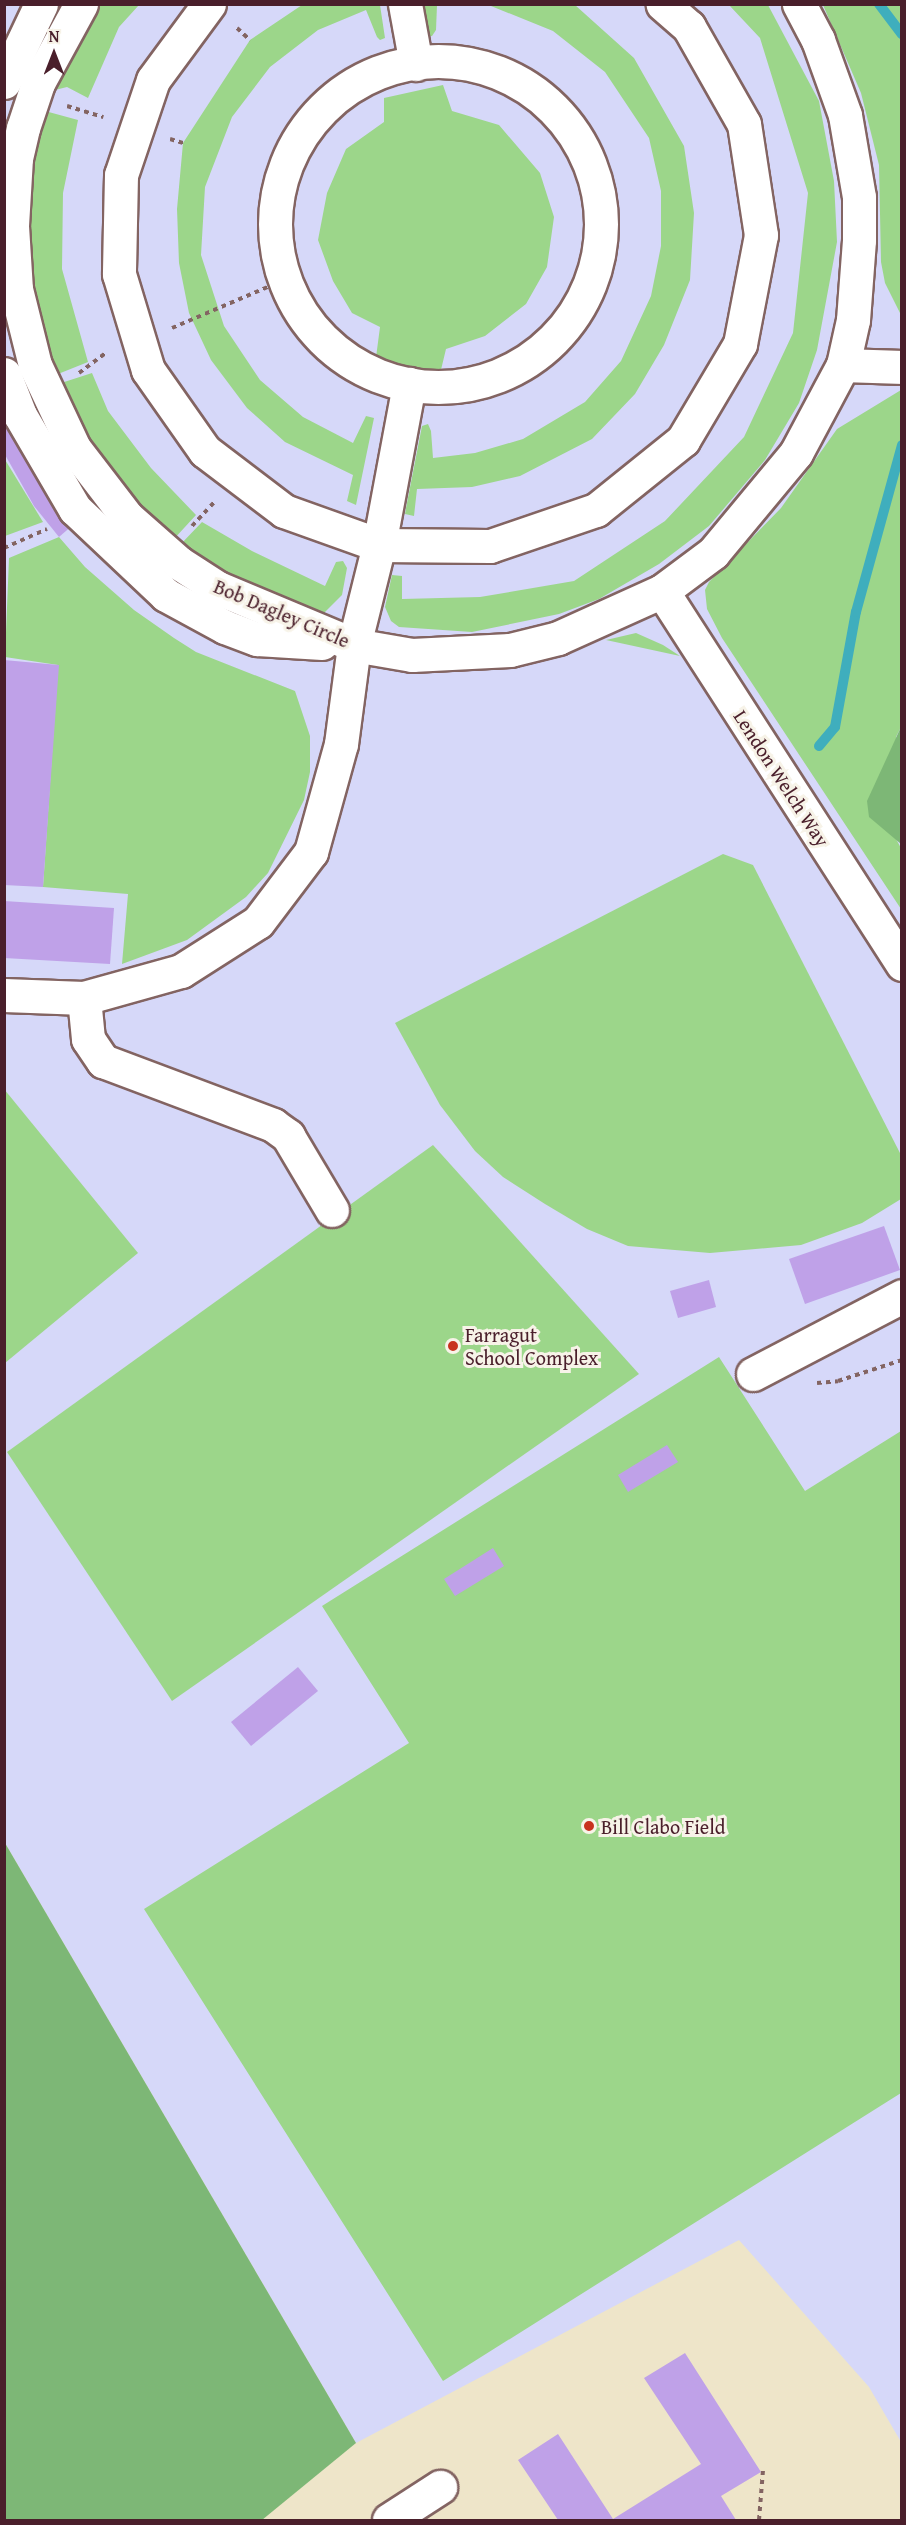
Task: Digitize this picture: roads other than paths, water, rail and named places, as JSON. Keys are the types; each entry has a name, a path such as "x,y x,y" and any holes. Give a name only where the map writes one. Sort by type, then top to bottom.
{"street":[{"path":"4,82 41,4"},
{"name":"Bob Dagley Circle","path":"81,4 34,96 16,158 12,226 16,289 35,365 74,448 127,517 167,552 218,588 354,645 412,655 510,650 558,638 662,591 713,553 765,494 796,453 843,365 853,320 859,197 845,115 818,40 799,4"},
{"path":"209,4 153,80 121,175 119,274 148,370 205,451 284,511 379,545 490,546 596,510 683,440 740,344 761,235 744,124 689,27 663,4"},
{"path":"405,4 416,64"},
{"path":"455,61 517,79 567,120 597,177 603,241 584,303 543,352 485,382 421,388 409,384 360,369 310,328 280,272 274,207 293,146 334,96 391,66 455,61"},
{"path":"843,365 902,367"},
{"path":"4,374 20,415 75,509 166,595 225,627 257,639 354,645"},
{"path":"4,994 84,998 182,971 258,922 311,852 341,744 354,645 379,545 409,384"},
{"name":"Lendon Welch Way","path":"662,591 902,964"},
{"path":"84,998 88,1039 103,1061 273,1125 288,1137 332,1210"},
{"path":"753,1374 902,1296"},
{"path":"389,2520 440,2487"}],"waterway":[{"path":"879,4 902,34"},
{"path":"819,746 835,727 856,612 902,445"}],"place":[{"name":"Farragut School Complex","path":"453,1346"},
{"name":"Bill Clabo Field","path":"589,1826"}]}
